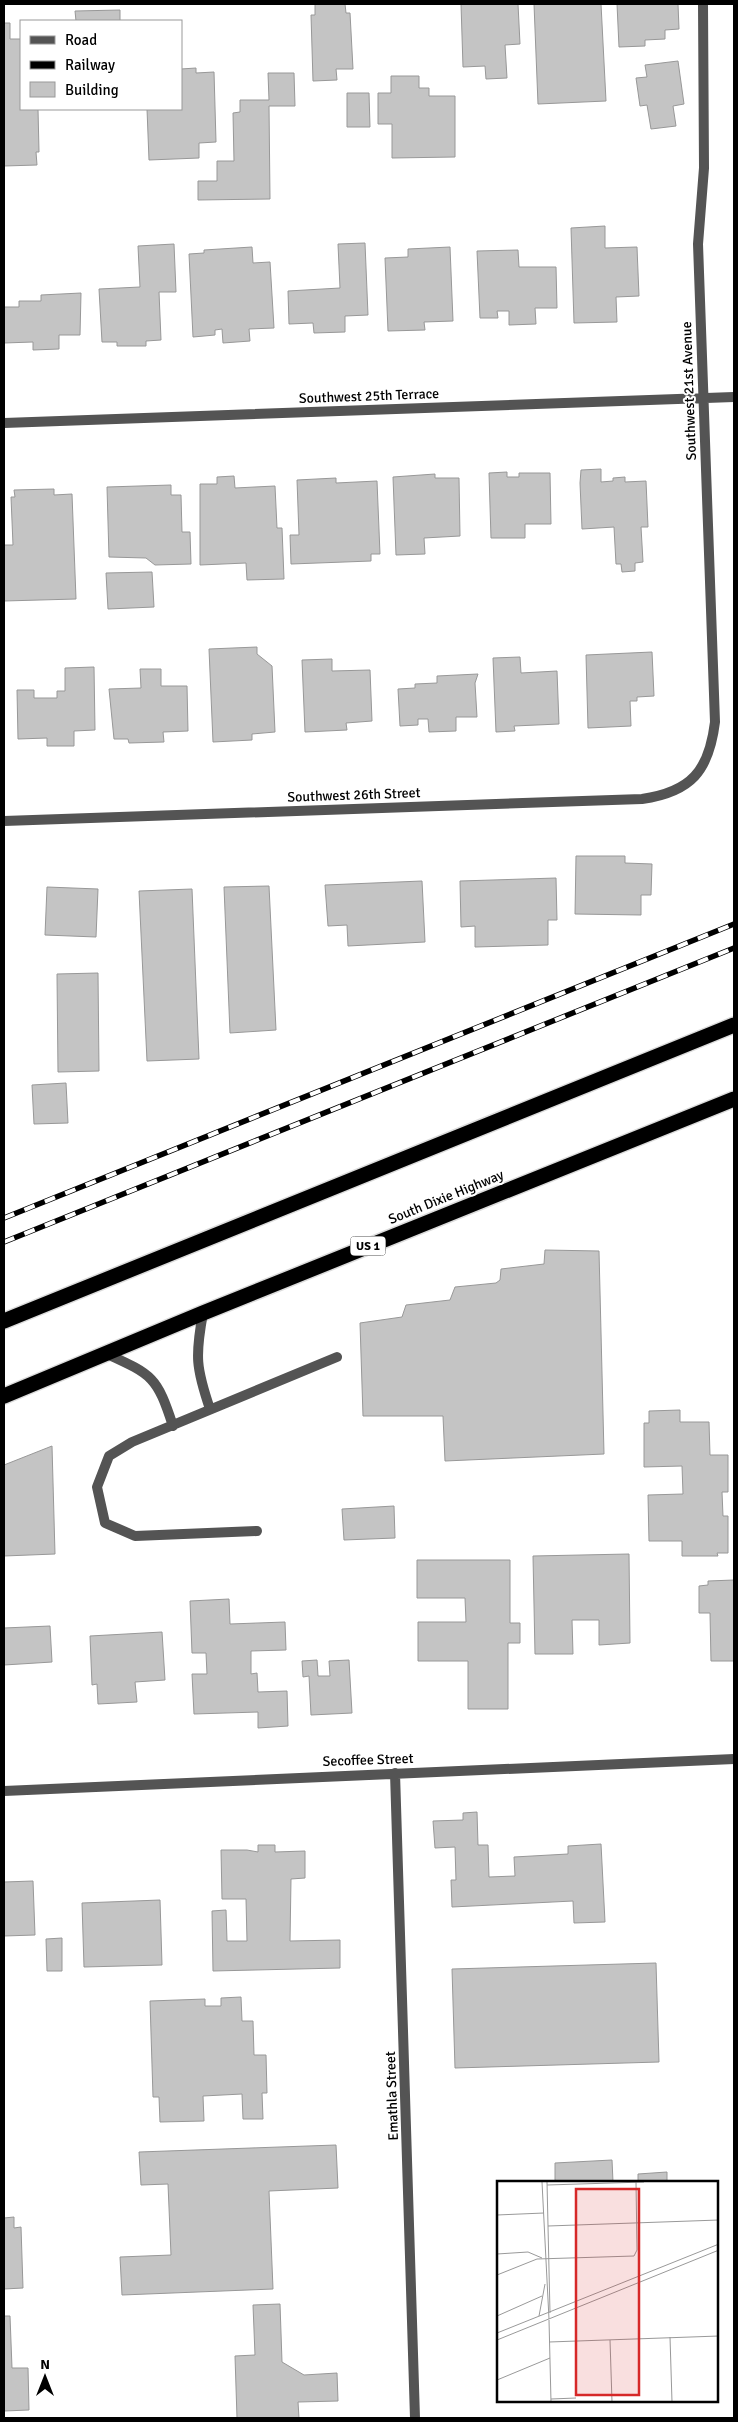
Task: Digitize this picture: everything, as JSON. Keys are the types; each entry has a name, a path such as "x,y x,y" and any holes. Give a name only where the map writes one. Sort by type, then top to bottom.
{"highway":[{"path":"4,1321 734,1025"},
{"name":"South Dixie Highway","path":"4,1396 203,1313 734,1099"}],"street":[{"name":"Southwest 21st Avenue","path":"698,773 707,757 715,722 698,244 704,168 703,4"},
{"name":"Southwest 25th Terrace","path":"4,423 734,397"},
{"name":"Southwest 26th Street","path":"4,821 642,799 662,796 682,788 698,773"},
{"path":"203,1313 196,1346 198,1367 210,1410"},
{"path":"107,1354 140,1369 153,1380 164,1398 173,1426"},
{"path":"256,1531 135,1536 105,1523 97,1487 109,1456 132,1442 337,1357"},
{"name":"Secoffee Street","path":"4,1791 734,1759"},
{"name":"Emathla Street","path":"395,1773 415,2418"}],"building":[{"path":"315,4 345,4 346,13 350,13 353,69 336,69 337,80 313,81 311,15 315,15"},
{"path":"461,4 518,4 520,44 505,45 507,78 486,79 485,66 463,67"},
{"path":"534,4 601,4 606,101 538,104"},
{"path":"617,4 678,4 679,29 665,30 665,39 645,40 645,46 619,47"},
{"path":"120,10 120,20 76,20 75,11"},
{"path":"4,23 10,23 10,39 20,39 20,110 38,110 39,152 36,152 37,165 4,166"},
{"path":"678,61 684,104 673,106 676,126 651,129 647,105 640,106 636,78 647,77 645,65"},
{"path":"196,68 196,73 214,72 216,142 199,143 199,158 149,160 147,110 182,110 182,69"},
{"path":"268,73 294,73 295,106 269,106 270,199 198,200 198,181 217,181 217,161 234,161 233,113 240,112 240,100 269,100"},
{"path":"391,76 419,76 419,88 429,88 429,96 455,96 455,157 392,158 392,124 378,124 378,93 391,93"},
{"path":"347,93 369,93 370,127 347,127"},
{"path":"605,226 605,248 637,247 639,296 616,297 617,322 574,323 571,228"},
{"path":"365,243 368,315 345,316 345,332 314,333 313,323 289,324 288,291 340,288 338,244"},
{"path":"174,244 176,292 159,292 161,340 146,341 146,346 117,346 117,342 102,342 99,289 140,287 138,246"},
{"path":"252,247 253,263 270,262 274,328 249,329 250,341 223,343 222,329 215,330 215,335 193,337 189,254 204,253 204,250"},
{"path":"450,247 453,321 424,322 425,330 388,331 385,258 408,257 408,249"},
{"path":"518,250 519,267 556,267 557,308 535,308 536,324 509,325 509,311 497,311 498,318 480,318 477,251"},
{"path":"81,293 80,335 59,335 59,349 33,350 33,342 4,343 4,307 19,307 19,301 41,301 41,295"},
{"path":"601,469 601,482 625,477 625,482 646,481 648,527 641,527 643,562 635,563 635,571 622,572 621,564 616,564 614,527 582,529 581,470"},
{"path":"507,472 507,477 519,477 519,473 550,473 551,524 525,524 525,538 491,538 489,473"},
{"path":"435,474 435,478 459,478 460,536 424,538 425,554 396,555 393,477"},
{"path":"234,476 235,488 275,486 277,528 282,528 284,579 247,580 246,563 200,565 200,484 217,484 217,477"},
{"path":"336,478 336,483 377,481 380,554 371,554 371,561 291,564 290,535 299,535 297,480"},
{"path":"171,485 171,495 181,495 182,532 190,532 191,564 155,565 146,558 109,557 107,487"},
{"path":"54,489 54,495 72,494 76,599 4,601 4,545 13,545 11,497 15,497 14,490"},
{"path":"152,572 154,607 108,609 106,573"},
{"path":"257,647 257,654 272,666 275,732 252,734 252,740 213,742 209,649"},
{"path":"652,652 654,696 637,697 637,701 630,701 631,726 588,728 586,655"},
{"path":"520,657 521,673 557,671 559,724 514,726 515,731 496,732 493,658"},
{"path":"332,659 332,671 370,670 372,721 346,723 347,730 305,732 302,660"},
{"path":"94,667 95,730 74,731 74,746 47,746 47,738 18,739 17,690 34,690 34,698 57,698 57,691 65,691 65,668"},
{"path":"140,669 161,669 161,686 187,686 188,731 163,732 164,742 129,743 128,739 114,739 109,689 141,688"},
{"path":"478,674 475,683 477,717 456,717 456,731 429,732 428,719 418,719 418,725 400,726 398,689 415,688 415,684 437,683 437,676"},
{"path":"576,856 625,856 625,863 652,864 651,895 641,895 641,915 575,914"},
{"path":"556,878 557,920 548,920 548,945 475,947 475,926 461,927 460,881"},
{"path":"422,881 425,942 348,946 347,925 328,926 325,885"},
{"path":"269,886 276,1030 230,1033 224,887"},
{"path":"47,887 98,889 96,937 45,935"},
{"path":"192,889 199,1059 147,1061 139,891"},
{"path":"98,973 99,1071 58,1072 57,974"},
{"path":"66,1083 68,1123 34,1124 32,1085"},
{"path":"545,1250 599,1251 604,1454 445,1461 443,1416 363,1416 360,1323 402,1317 406,1305 450,1300 455,1287 496,1283 500,1280 501,1269 544,1264"},
{"path":"680,1410 680,1422 709,1422 710,1455 728,1455 728,1492 722,1492 723,1516 728,1516 728,1553 717,1553 718,1556 682,1556 682,1541 649,1541 648,1495 683,1494 682,1466 644,1467 644,1423 649,1423 649,1411"},
{"path":"52,1446 55,1554 4,1556 4,1465"},
{"path":"394,1506 395,1538 344,1540 342,1509"},
{"path":"629,1554 630,1643 599,1645 599,1620 572,1620 573,1654 535,1654 533,1556"},
{"path":"417,1560 510,1560 510,1623 520,1623 520,1643 508,1643 508,1709 468,1709 468,1661 418,1661 418,1622 466,1622 465,1598 417,1598"},
{"path":"734,1580 734,1661 711,1661 710,1613 699,1613 699,1586 708,1585 708,1581"},
{"path":"229,1599 230,1624 285,1622 286,1650 251,1651 251,1674 257,1673 258,1692 287,1691 288,1726 258,1728 258,1712 194,1714 192,1674 207,1674 206,1653 192,1653 190,1601"},
{"path":"50,1626 52,1662 4,1665 4,1628"},
{"path":"162,1632 165,1680 135,1682 137,1702 98,1704 97,1684 92,1685 90,1636"},
{"path":"317,1660 318,1676 330,1676 329,1661 349,1660 352,1713 311,1715 309,1676 303,1677 302,1661"},
{"path":"477,1812 478,1845 488,1845 489,1877 515,1876 514,1857 568,1854 568,1846 601,1844 605,1922 574,1923 573,1901 452,1907 451,1880 456,1880 455,1847 435,1848 433,1821 463,1820 463,1813"},
{"path":"258,1845 275,1845 275,1852 305,1851 305,1878 291,1879 290,1941 340,1940 340,1968 213,1971 212,1911 226,1910 227,1941 247,1941 246,1899 222,1899 221,1850 258,1852"},
{"path":"33,1881 35,1935 4,1936 4,1882"},
{"path":"160,1900 162,1965 84,1967 82,1903"},
{"path":"62,1938 62,1971 47,1971 46,1939"},
{"path":"656,1963 659,2062 455,2068 452,1969"},
{"path":"241,1997 242,2021 253,2021 254,2055 266,2055 267,2093 262,2093 263,2119 243,2119 242,2094 203,2096 204,2121 160,2122 159,2097 153,2097 150,2001 205,1999 205,2006 221,2006 221,1998"},
{"path":"336,2145 338,2188 269,2191 273,2289 122,2295 120,2257 171,2255 168,2184 141,2185 139,2152"},
{"path":"612,2160 613,2181 555,2181 555,2163"},
{"path":"667,2172 667,2181 638,2181 638,2174"},
{"path":"14,2217 14,2228 21,2227 23,2288 4,2289 4,2218"},
{"path":"280,2304 282,2362 304,2375 337,2373 338,2401 298,2402 299,2418 237,2418 235,2356 255,2355 253,2305"},
{"path":"4,2316 10,2316 12,2368 28,2368 29,2410 4,2411"}],"railway":[{"path":"4,1218 734,924"},
{"path":"4,1242 734,948"}]}
